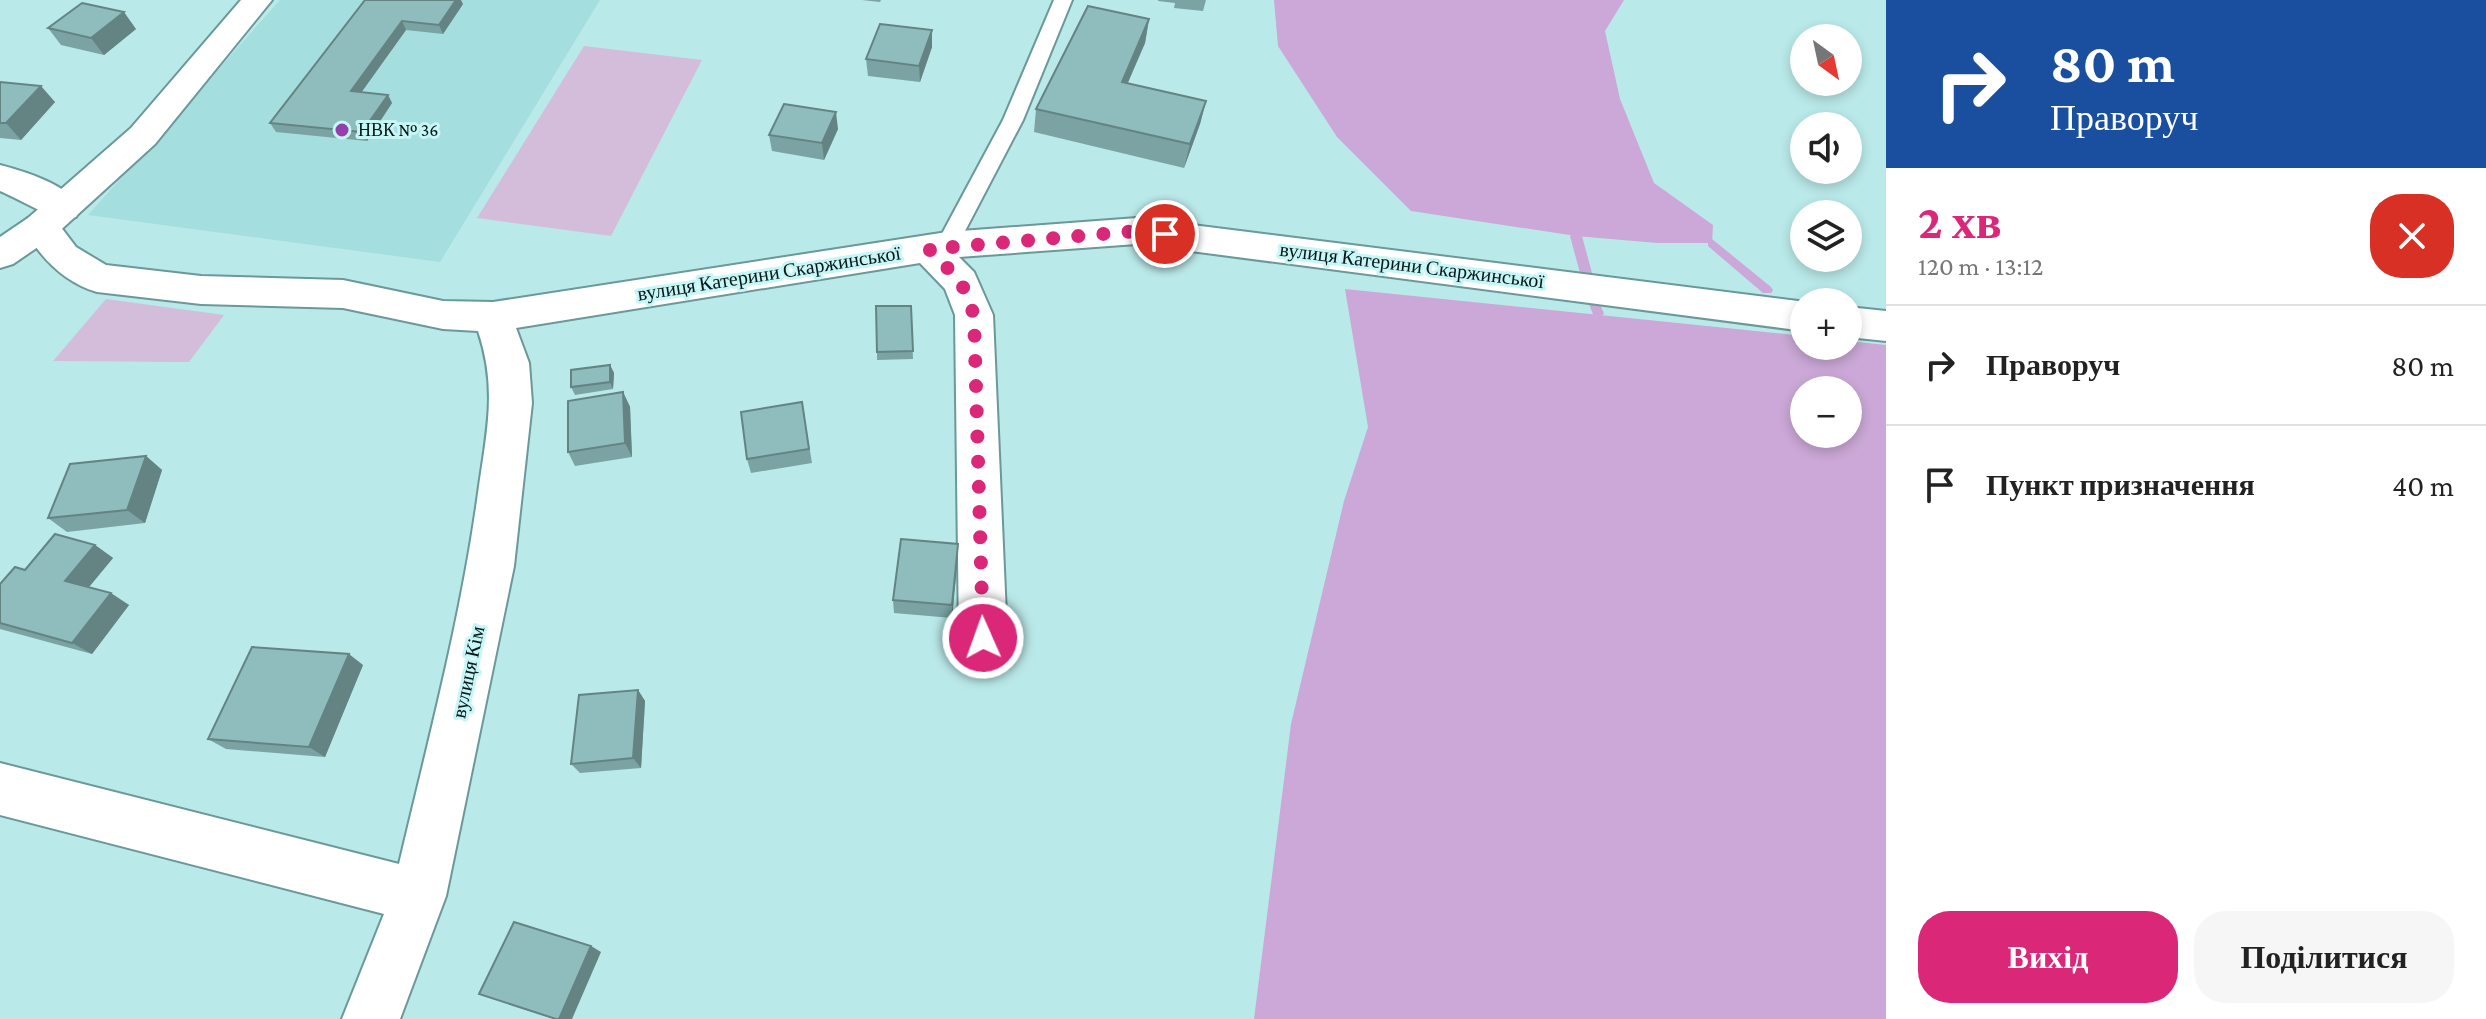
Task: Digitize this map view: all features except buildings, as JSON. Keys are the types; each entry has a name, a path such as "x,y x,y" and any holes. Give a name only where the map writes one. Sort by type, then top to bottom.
{"street":[{"path":"0,255 52,218 143,136 257,0"},
{"path":"0,177 51,199 52,218"},
{"name":"вулиця Катерини Скаржинської","path":"52,218 63,256 97,278 201,290 343,294 443,315 493,317 938,247 1137,231 1790,314"},
{"path":"938,247 961,282 974,315 983,638"},
{"name":"вулиця Кім","path":"371,1019 419,896 493,552 511,403 509,363 493,317"},
{"path":"1862,323 1886,326"},
{"path":"0,789 419,896"}],"lane":[{"path":"938,247 1013,120 1063,0"}],"shaded area":[{"name":"НВК № 36","path":"280,0 600,0 440,262 88,215"},
{"path":"1274,0 1624,0 1605,31 1620,99 1654,183 1713,225 1712,243 1657,243 1576,236 1411,211 1337,137 1278,46"},
{"path":"584,46 702,60 611,236 477,218"},
{"path":"1345,289 1790,335 1790,360 1862,360 1862,342 1886,345 1886,1019 1254,1019 1291,724 1344,501 1368,427"},
{"path":"106,299 224,315 189,362 53,361"}],"waterway":[{"path":"1576,236 1586,273"},
{"path":"1712,243 1767,290"},
{"path":"1595,304 1598,314"}],"place":[{"name":"НВК № 36","path":"342,130"}],"route":[{"path":"983,638 974,315 961,282 929,249 947,245 1137,231 1165,234"}]}
